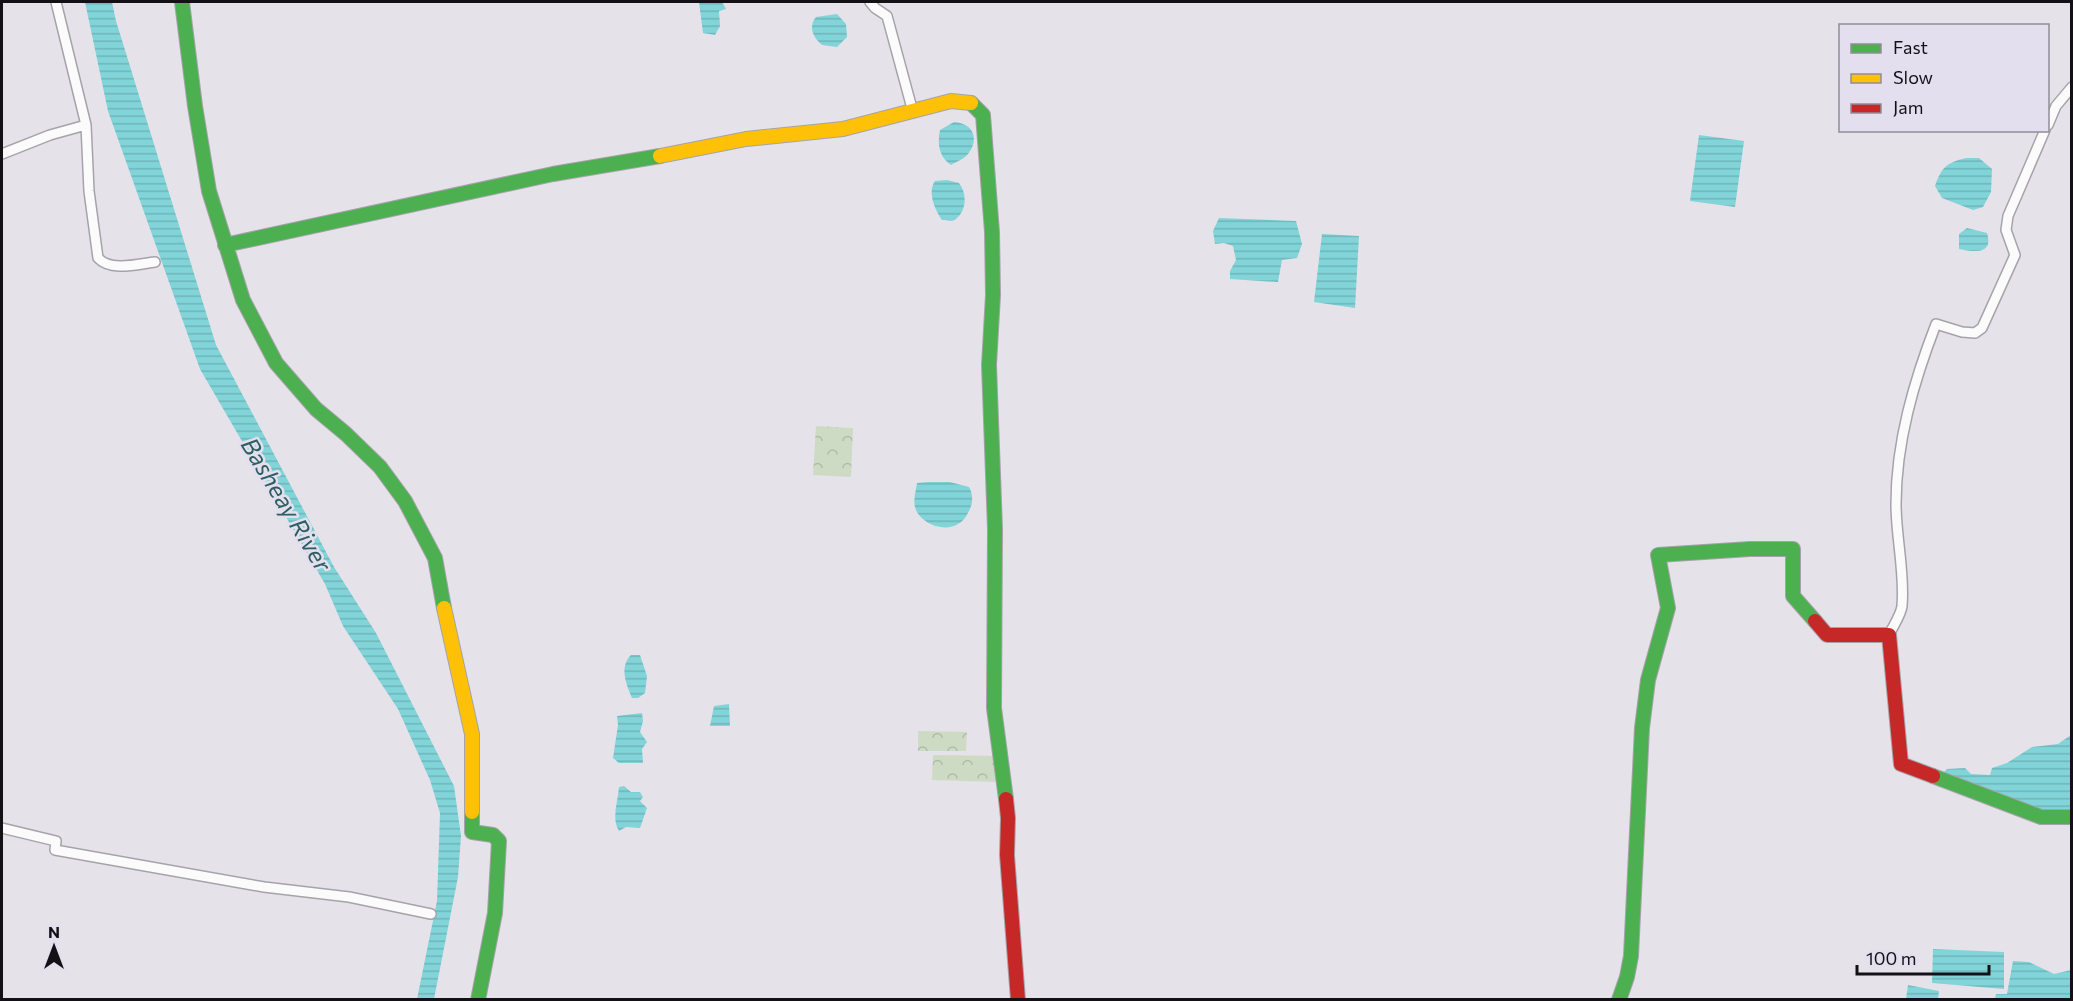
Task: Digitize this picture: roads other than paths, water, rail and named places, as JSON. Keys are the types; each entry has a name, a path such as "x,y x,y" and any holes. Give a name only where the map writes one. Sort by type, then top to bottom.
{"street":[{"path":"56,2 86,125 89,191 98,258 107,265 114,266 154,262"},
{"path":"182,2 195,106 209,191 243,300 276,363 316,409 380,467 405,501 435,558 472,734 472,832 493,835 499,841 495,913 478,999"},
{"path":"870,2 887,16 913,112"},
{"path":"2049,123 2056,106 2072,87"},
{"path":"225,245 553,174 652,158 746,139 843,129 951,101 966,101 978,106 983,115 992,232 993,295 989,365 995,529 994,708 1006,798 1010,899 1018,999"},
{"path":"2,154 50,135 86,125"},
{"path":"2044,132 2008,216 2006,230 2014,255 1982,328 1975,333 1962,332 1936,324 1926,350 1905,421 1900,454 1896,505 1902,608 1889,635 1901,764 2041,817 2072,818"},
{"path":"1619,999 1631,956 1642,728 1648,680 1668,608 1658,555 1750,549 1793,549 1793,596 1827,635 1889,635"},
{"path":"2,828 56,841 55,850 264,887 349,897 431,914"}],"water":[{"name":"Basheay River","path":"85,2 112,2 216,345 334,567 376,633 454,786 461,836 458,877 434,999 417,999 437,901 440,813 430,780 398,709 343,626 325,584 200,369 108,111"},
{"path":"699,2 722,2 726,9 719,11 720,26 715,35 703,33"},
{"path":"837,14 846,24 847,37 837,47 822,45 816,39 812,24 816,17"},
{"path":"954,122 966,125 970,129 974,143 966,156 951,165 941,154 939,140 940,130"},
{"path":"1699,135 1744,141 1735,207 1690,201"},
{"path":"1966,158 1979,158 1992,169 1991,192 1983,207 1973,210 1942,198 1935,186 1946,167"},
{"path":"947,180 959,183 964,196 962,211 953,220 942,220 932,196 935,181"},
{"path":"1219,218 1296,221 1302,244 1297,258 1282,260 1278,282 1230,279 1230,271 1236,260 1233,246 1224,243 1215,244 1213,231"},
{"path":"1967,228 1987,233 1988,245 1985,249 1970,251 1959,249 1959,234"},
{"path":"1322,234 1359,236 1355,308 1314,302"},
{"path":"950,482 969,487 972,504 962,521 952,527 939,527 921,518 917,513 914,498 917,483"},
{"path":"631,655 640,655 647,676 645,693 638,698 632,698 624,670"},
{"path":"729,704 730,726 710,726 714,706"},
{"path":"642,713 643,721 640,732 647,742 642,749 643,763 619,763 613,758 618,725 617,716"},
{"path":"2071,735 2071,816 2045,816 1943,773 1947,769 1965,768 1971,774 1990,775 1992,768 2007,763 2032,747 2058,744"},
{"path":"624,786 631,792 640,792 643,797 640,801 647,808 640,828 626,827 619,831 615,821 616,810 619,787"},
{"path":"1933,949 2004,952 2004,989 1932,983"},
{"path":"2013,961 2029,962 2054,974 2071,970 2071,999 1995,999 1996,994 2007,994"},
{"path":"1908,985 1939,991 1938,999 1906,999"}]}
